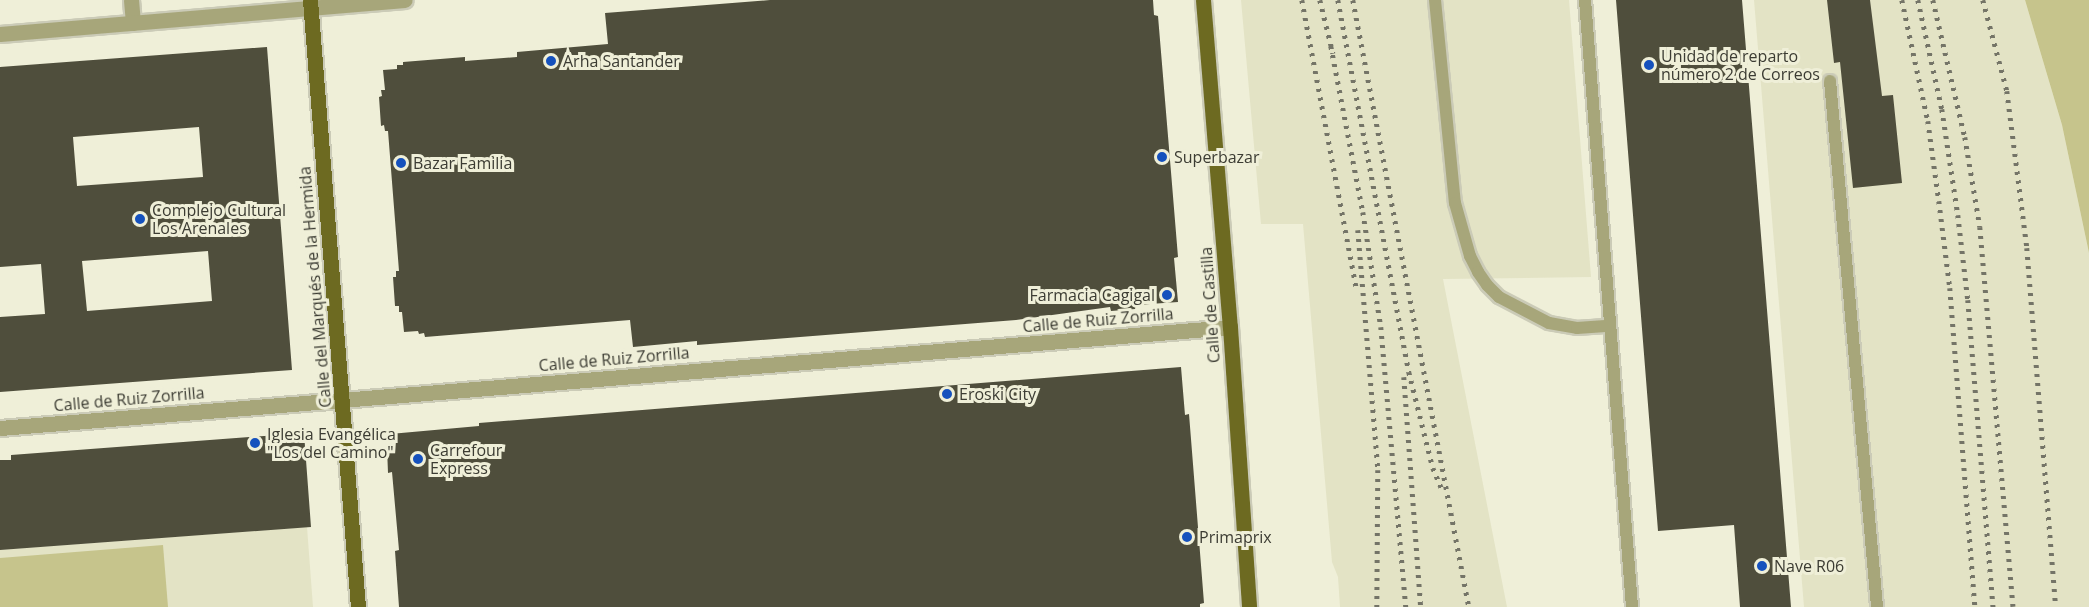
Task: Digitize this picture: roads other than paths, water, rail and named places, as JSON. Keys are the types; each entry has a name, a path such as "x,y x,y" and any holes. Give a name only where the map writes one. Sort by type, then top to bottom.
{"main road":[{"name":"Calle de Castilla","path":"1203,0 1250,607"},
{"name":"Calle del Marqués de la Hermida","path":"310,3 358,607"}],"street":[{"path":"131,0 133,23"},
{"path":"0,34 133,23 310,3 405,0"},
{"name":"Calle de Ruiz Zorrilla","path":"0,428 1230,327"}],"lane":[{"path":"1435,0 1455,203 1470,256 1478,272 1486,285 1499,297 1529,315 1562,326 1609,326"},
{"path":"1585,0 1632,607"},
{"path":"1830,81 1877,607"}],"railway":[{"path":"1302,0 1356,287"},
{"path":"1320,0 1333,53"},
{"path":"1338,0 1409,372 1433,468 1442,489"},
{"path":"1353,0 1469,607"},
{"path":"1902,0 1928,121 1950,288 1975,607"},
{"path":"1918,0 1942,109 1958,215 1968,300 1993,607"},
{"path":"1933,0 1965,137 1980,227 2013,607"},
{"path":"1983,0 2007,91 2027,248 2056,607"},
{"path":"1331,46 1363,212 1381,327 1406,607"},
{"path":"1358,230 1378,470 1377,607"},
{"path":"1404,377 1421,607"}],"place":[{"name":"Arha Santander","path":"551,61"},
{"name":"Unidad de reparto número 2 de Correos","path":"1649,65"},
{"name":"Superbazar","path":"1162,157"},
{"name":"Bazar Familia","path":"401,163"},
{"name":"Complejo Cultural Los Arenales","path":"140,219"},
{"name":"Farmacia Cagigal","path":"1167,295"},
{"name":"Eroski City","path":"947,394"},
{"name":"Iglesia Evangélica \"Los del Camino\"","path":"255,443"},
{"name":"Carrefour Express","path":"418,459"},
{"name":"Primaprix","path":"1187,537"},
{"name":"Nave R06","path":"1762,566"}]}
